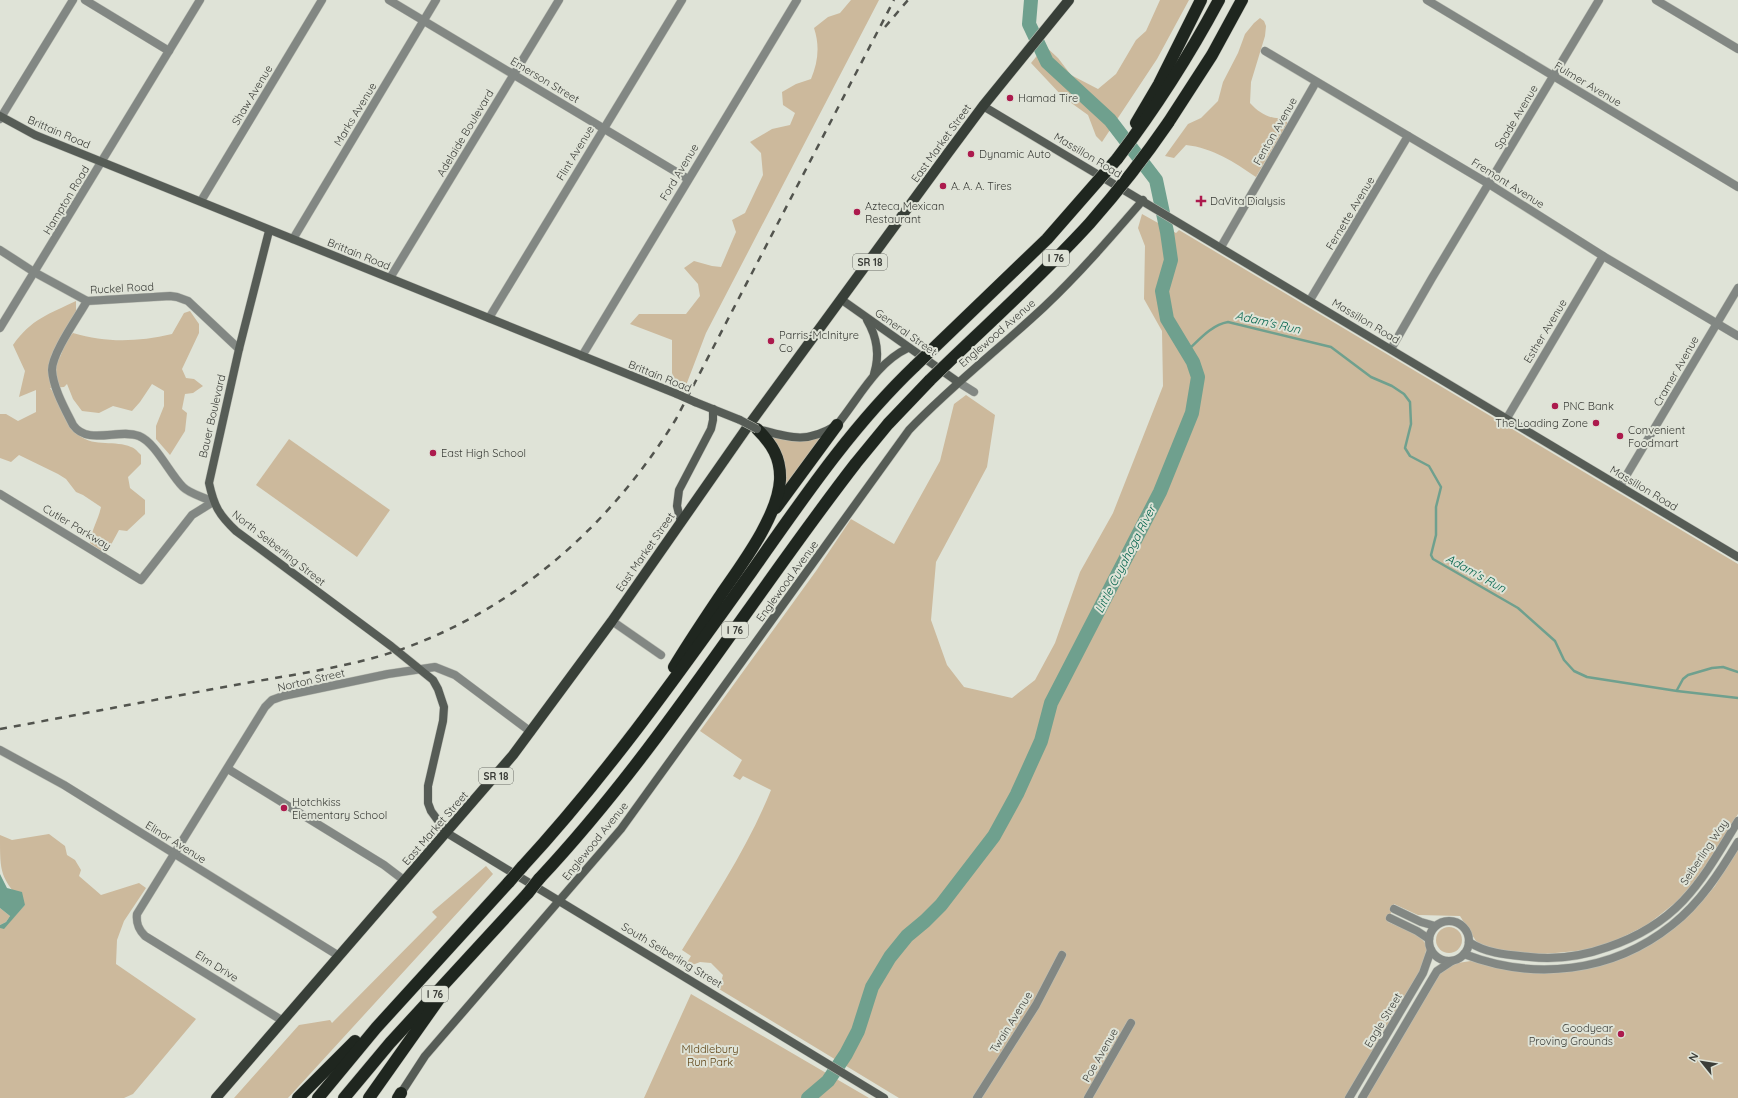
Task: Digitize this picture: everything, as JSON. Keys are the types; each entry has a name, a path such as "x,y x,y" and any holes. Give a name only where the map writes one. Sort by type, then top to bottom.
{"highway":[{"path":"1148,110 1159,84 1201,0"},
{"path":"1148,110 1186,59 1219,0"},
{"name":"I 76","path":"344,1098 390,1043 528,893 581,832 667,726 856,463 888,424 930,380 1026,288 1090,223 1129,177 1168,123 1212,55 1242,0"},
{"name":"I 76","path":"318,1098 356,1051 573,810 626,743 824,470 868,416 915,366 1047,239 1117,159 1148,110"},
{"path":"768,518 837,425"},
{"path":"626,743 676,663 757,540 768,518 779,486 780,466 774,448 757,429"},
{"path":"369,1098 470,956"},
{"path":"298,1098 373,1023 418,981"}],"main road":[{"name":"East Market Street","path":"216,1098 447,832 531,732 612,621 746,429 983,106 1069,0"},
{"name":"Massillon Road","path":"983,106 1143,200 1180,224 1221,247 1620,486 1737,554"},
{"name":"Brittain Road","path":"0,117 35,135 201,201 269,231 293,239 677,394 740,420 757,429 792,438 815,436 837,425 872,377 892,356 908,348"},
{"name":"Englewood Avenue","path":"399,1096 425,1056 621,830 910,430 958,382 1048,303 1094,257 1143,200"},
{"name":"Bauer Boulevard","path":"213,502 208,483 239,349 269,231"},
{"name":"General Street","path":"842,300 958,382"},
{"path":"864,316 874,332 877,348 876,365 872,377"},
{"path":"681,522 677,506 679,490 710,430 713,420 712,409"},
{"name":"North Seiberling Street","path":"213,502 221,517 236,531 421,669 433,680 438,689 444,708 443,720 429,783 428,796 431,811 447,832"},
{"name":"South Seiberling Street","path":"447,832 884,1098"}],"street":[{"path":"0,117 73,0"},
{"path":"85,0 169,51"},
{"name":"Hampton Road","path":"0,328 200,0"},
{"name":"Shaw Avenue","path":"201,201 322,0"},
{"name":"Emerson Street","path":"389,0 688,179"},
{"name":"Marks Avenue","path":"293,239 436,0"},
{"name":"Adelaide Boulevard","path":"390,278 559,0"},
{"name":"Flint Avenue","path":"489,318 682,0"},
{"name":"Ford Avenue","path":"582,356 797,0"},
{"name":"Fulmer Avenue","path":"1427,0 1738,187"},
{"name":"Spade Avenue","path":"1391,349 1599,0"},
{"path":"1656,0 1738,49"},
{"name":"Fremont Avenue","path":"1265,51 1489,184 1603,256 1738,336"},
{"name":"Fenton Avenue","path":"1221,247 1316,82"},
{"name":"Fernette Avenue","path":"1310,300 1408,136"},
{"name":"Ruckel Road","path":"0,250 34,272 87,301 170,296 183,298 198,309 239,349"},
{"name":"Esther Avenue","path":"1507,418 1603,256"},
{"name":"Cramer Avenue","path":"1620,486 1738,288"},
{"path":"87,301 62,343 52,368 55,383 73,425 77,430 88,434 131,434 143,438 152,446 184,488 213,502"},
{"path":"958,382 974,392"},
{"name":"Cutler Parkway","path":"0,494 141,580 192,515 213,502"},
{"path":"612,621 661,655"},
{"name":"Norton Street","path":"140,931 137,921 137,914 265,707 272,700 388,674 435,667 446,671 531,732"},
{"name":"Elinor Avenue","path":"0,750 64,786 339,956"},
{"path":"228,769 384,865 405,880"},
{"name":"Seiberling Way","path":"1469,942 1478,948 1495,953 1540,958 1570,957 1593,952 1628,940 1655,926 1676,908 1700,882 1738,821"},
{"name":"Seiberling Way","path":"1464,954 1506,967 1568,969 1603,961 1634,950 1673,925 1701,896 1738,842"},
{"path":"1394,909 1421,922 1435,926"},
{"path":"1390,918 1410,927 1429,939"},
{"path":"1448,921 1454,922 1465,929 1469,942 1464,954 1452,961 1440,959 1431,950 1429,939 1431,931 1435,926 1448,921"},
{"name":"Elm Drive","path":"140,931 150,939 283,1021"},
{"name":"Eagle Street","path":"1349,1098 1423,973 1431,950"},
{"name":"Twain Avenue","path":"977,1098 1036,1004 1062,955"},
{"name":"Eagle Street","path":"1362,1098 1437,971 1452,961"},
{"name":"Poe Avenue","path":"1088,1098 1131,1023"}],"green space":[{"path":"851,0 879,0 706,333 685,388 676,383 672,373 672,340 630,324 639,314 686,314 700,296 698,284 684,268 694,261 721,267 736,232 732,220 745,213 763,175 761,153 750,142 772,129 790,125 795,113 783,105 782,92 796,84 811,79 818,48 814,28 828,17 840,13"},
{"path":"1160,0 1189,0 1157,59 1102,142 1096,136 1088,115 1063,97 1031,63 1045,46 1058,58 1071,75 1098,89 1116,74 1136,40 1146,31"},
{"path":"1260,18 1264,21 1266,26 1265,36 1251,82 1250,103 1267,116 1276,118 1287,117 1287,124 1256,177 1223,156 1205,149 1186,145 1174,158 1165,156 1188,124 1201,118 1218,101 1223,82 1238,53 1245,34"},
{"path":"1142,214 1176,233 1179,230 1738,564 1738,814 1710,861 1694,883 1675,903 1647,925 1615,941 1586,950 1545,954 1513,953 1482,946 1476,941 1460,916 1418,915 1394,904 1388,922 1416,933 1427,945 1423,967 1345,1098 899,1098 719,989 723,975 711,963 700,962 690,966 686,964 691,956 682,950 741,852 771,790 743,776 740,780 733,776 742,760 700,731 816,571 851,519 894,544 940,461 954,404 966,395 995,415 987,467 936,562 931,620 947,665 964,687 1012,698 1035,680 1055,643 1080,572 1113,513 1163,386 1162,331 1144,299 1145,246 1138,228"},
{"path":"76,301 76,314 53,354 60,357 67,339 73,333 110,340 134,340 159,337 172,334 184,313 190,311 199,324 199,333 182,369 186,378 194,379 203,386 193,393 185,394 182,409 187,413 185,431 170,455 156,439 156,426 164,406 164,391 152,384 132,411 113,406 99,413 82,411 73,399 67,384 64,387 50,388 71,425 80,436 92,441 125,445 134,448 141,455 141,464 128,477 130,488 145,500 145,514 127,531 119,530 106,554 90,543 101,507 76,492 66,479 19,455 11,462 0,458 0,414 6,414 18,421 36,412 36,390 19,397 25,371 13,345 27,329 41,318"},
{"path":"770,434 822,435 785,488"},
{"path":"289,439 390,510 357,557 256,485"},
{"path":"49,834 65,846 67,855 75,860 81,870 79,876 101,895 139,883 146,888 124,921 117,940 116,964 196,1019 133,1094 124,1098 0,1098 0,928 4,928 25,905 6,881 3,874 0,858 0,835 12,840"},
{"path":"1738,848 1738,1098 1365,1098 1439,972 1451,964 1471,961 1526,972 1555,973 1575,971 1612,962 1697,907 1715,886"},
{"path":"486,866 493,874 288,1098 234,1098 299,1025 330,1020 332,1023 437,917 432,912"},
{"path":"0,908 10,916 6,922 0,925"},
{"path":"1449,927 1458,931 1462,940 1458,949 1449,953 1440,949 1436,940 1440,931"},
{"name":"MIddlebury Run Park","path":"691,994 845,1084 869,1098 644,1098"}],"shaded area":[{"path":"0,874 7,888 22,892 25,905 4,929 0,928 0,925 6,922 10,916 0,908"}],"waterway":[{"name":"Little Cuyahoga River","path":"808,1098 828,1081 846,1054 858,1031 872,987 890,957 907,936 941,905 994,836 1017,794 1041,741 1051,703 1160,492 1192,413 1198,377 1193,362 1167,319 1162,291 1171,260 1167,232 1156,180 1110,120 1047,62 1029,24 1031,0"},
{"name":"Adam's Run","path":"1187,351 1216,326 1228,322 1331,347 1371,377 1392,386 1404,394 1410,402 1411,424 1405,448 1410,456 1429,466 1441,487 1436,507 1436,535 1431,555 1433,559 1518,608 1555,641 1564,660 1574,671 1587,677 1677,691 1738,698"},
{"path":"1677,690 1683,679 1688,675 1712,668 1723,667 1738,672"}],"railway":[{"path":"0,729 340,666 384,655 405,648 447,630 487,609 525,584 560,556 593,526 623,492 651,457 676,419 894,0"},
{"path":"885,27 908,0"}],"place":[{"name":"Hamad Tire","path":"1010,98"},
{"name":"Dynamic Auto","path":"971,154"},
{"name":"A. A. A. Tires","path":"943,186"},
{"name":"DaVita Dialysis","path":"1201,201"},
{"name":"Azteca Mexican Restaurant","path":"857,212"},
{"name":"Parris-McInityre Co","path":"771,341"},
{"name":"PNC Bank","path":"1555,406"},
{"name":"The Loading Zone","path":"1596,423"},
{"name":"Convenient Foodmart","path":"1620,436"},
{"name":"East High School","path":"433,453"},
{"name":"Hotchkiss Elementary School","path":"284,808"},
{"name":"Goodyear Proving Grounds","path":"1621,1034"}]}
